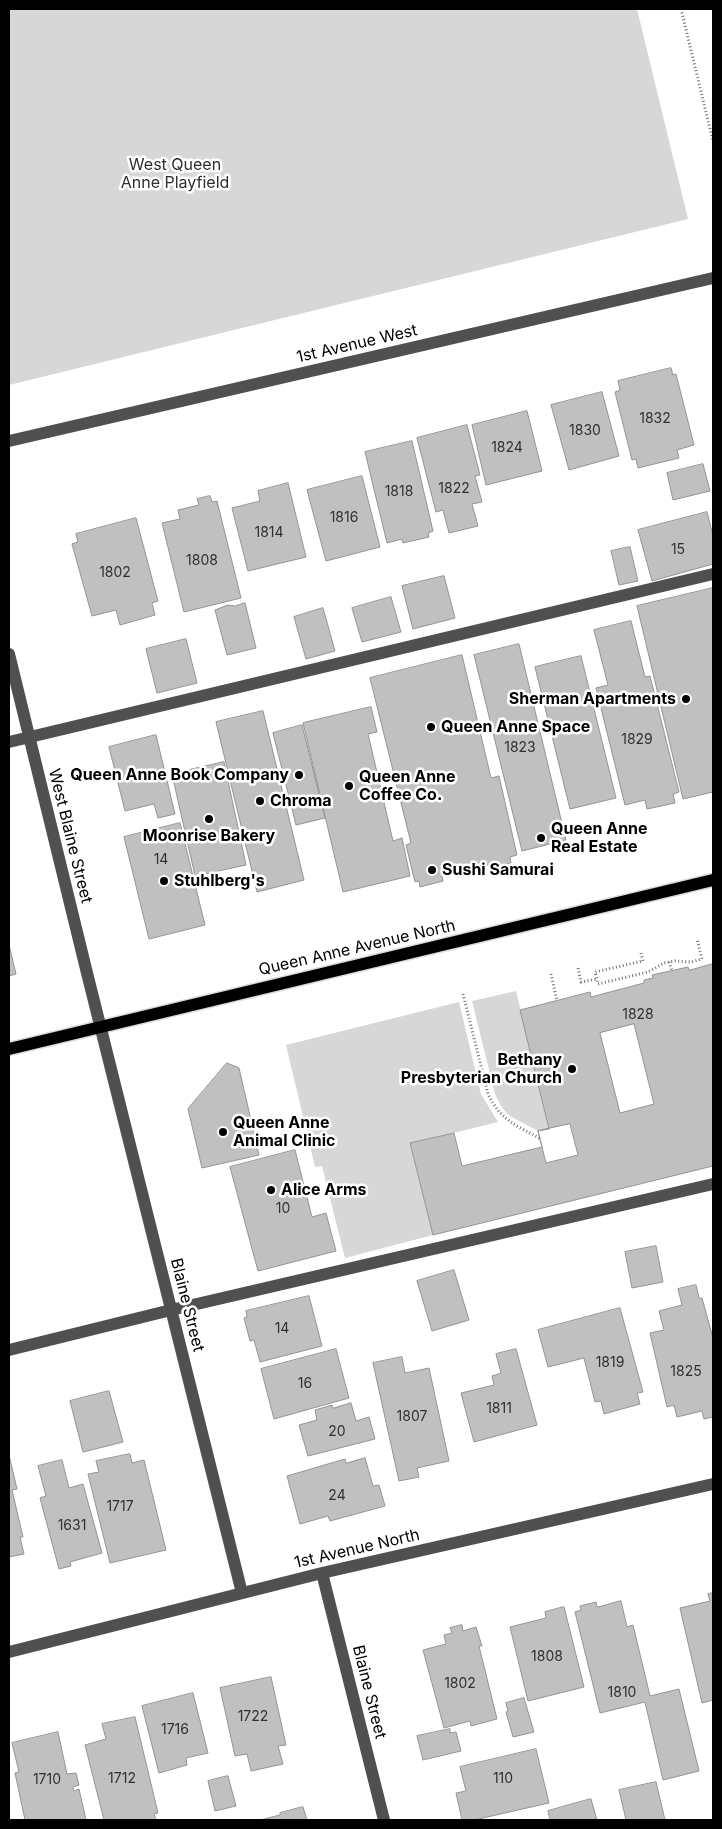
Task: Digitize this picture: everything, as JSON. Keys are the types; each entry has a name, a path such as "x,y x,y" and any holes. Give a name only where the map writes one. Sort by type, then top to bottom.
{"main road":[{"name":"Queen Anne Avenue North","path":"9,1049 713,880"}],"street":[{"name":"1st Avenue West","path":"9,441 713,278"},
{"path":"9,742 713,574"},
{"name":"West Blaine Street","path":"9,654 100,1026"},
{"name":"Blaine Street","path":"100,1026 242,1593"},
{"path":"9,1350 171,1310 713,1184"},
{"name":"1st Avenue North","path":"9,1652 322,1572 713,1484"},
{"name":"Blaine Street","path":"322,1572 384,1820"}],"path":[{"path":"681,9 713,141"},
{"path":"641,953 643,962 595,972 598,984 648,972 670,962 682,960 691,962 702,959 697,939"},
{"path":"670,962 672,971"},
{"path":"578,968 581,982 597,979"},
{"path":"551,974 557,1001"},
{"path":"463,994 488,1094 494,1108 504,1119 540,1139"}],"green space":[{"name":"West Queen Anne Playfield","path":"9,9 637,9 688,219 9,385"},
{"path":"516,991 549,1129 538,1131 508,1115 501,1106 495,1094 472,1001"},
{"path":"459,1002 481,1094 498,1122 410,1144 433,1235 345,1258 322,1166 315,1167 286,1045"}],"building":[{"path":"671,368 673,375 676,374 694,445 677,450 679,458 638,468 636,459 632,460 615,392 620,390 618,381"},
{"path":"602,392 619,456 569,470 551,405"},
{"path":"527,411 542,471 486,485 472,425"},
{"path":"467,425 480,475 475,476 482,502 472,504 478,526 449,533 443,510 436,512 417,438"},
{"path":"412,441 433,531 428,533 429,537 403,543 402,539 387,543 365,452"},
{"path":"703,464 710,491 673,500 667,473"},
{"path":"362,476 380,547 326,561 307,490"},
{"path":"288,483 306,557 248,571 232,508 260,501 258,491"},
{"path":"210,496 212,502 217,501 241,598 184,612 162,523 180,519 178,510 199,505 197,499"},
{"path":"707,512 713,536 713,564 652,581 638,530"},
{"path":"136,518 158,601 152,603 155,615 120,625 116,610 92,616 72,544 78,542 76,534"},
{"path":"630,547 638,581 619,585 611,551"},
{"path":"444,576 455,618 413,629 402,586"},
{"name":"Sherman Apartments","path":"713,588 713,792 683,799 637,606"},
{"path":"391,597 401,632 362,642 352,608"},
{"path":"245,603 256,648 227,655 215,610 228,605 235,606"},
{"path":"323,608 335,651 306,659 294,617"},
{"path":"631,621 645,677 650,676 679,792 673,794 675,803 647,809 645,800 625,805 596,688 608,685 594,630"},
{"path":"186,639 197,683 157,693 146,649"},
{"path":"519,644 566,840 522,851 474,655"},
{"name":"Queen Anne Space","path":"462,655 491,778 499,776 517,855 510,857 511,863 489,868 487,863 479,865 474,873 458,877 451,873 442,875 443,881 420,887 419,881 415,882 406,845 411,843 370,678"},
{"path":"581,656 616,798 570,809 535,667"},
{"name":"Queen Anne Coffee Co.","path":"371,707 377,732 368,734 393,841 402,838 410,876 343,892 303,723"},
{"name":"Chroma","path":"263,711 304,880 257,892 216,722"},
{"name":"Queen Anne Book Company","path":"302,725 325,818 296,825 273,733"},
{"path":"156,735 175,814 158,818 154,804 125,811 109,747"},
{"name":"Moonrise Bakery","path":"224,762 246,865 195,876 172,774"},
{"name":"Stuhlberg's","path":"180,823 205,925 149,939 124,837"},
{"path":"9,945 16,974 9,976"},
{"name":"Bethany Presbyterian Church","path":"713,964 713,1166 433,1235 410,1143 454,1133 462,1166 542,1147 538,1131 549,1129 520,1010 590,992 591,997 644,983 644,980 653,978 652,975 688,967 689,970","holes":["634,1024 654,1104 620,1113 600,1033"]},
{"name":"Queen Anne Animal Clinic","path":"227,1063 239,1068 259,1155 202,1168 188,1109"},
{"path":"570,1124 578,1155 546,1163 538,1131"},
{"name":"Alice Arms","path":"295,1150 312,1217 326,1213 336,1251 258,1271 230,1167"},
{"path":"656,1246 663,1282 632,1288 625,1252"},
{"path":"454,1270 469,1320 432,1331 417,1281"},
{"path":"696,1285 699,1298 702,1298 713,1338 713,1417 704,1419 702,1411 677,1417 674,1405 667,1407 650,1333 664,1330 659,1311 682,1305 678,1289"},
{"path":"309,1296 322,1346 260,1362 254,1340 250,1341 244,1318 247,1317 246,1311"},
{"path":"620,1308 643,1392 637,1393 640,1404 604,1414 601,1401 595,1402 584,1358 548,1367 538,1330"},
{"path":"336,1349 349,1398 274,1419 261,1369"},
{"path":"516,1349 537,1425 474,1442 461,1393 494,1385 492,1376 501,1373 496,1354"},
{"path":"402,1357 405,1373 429,1368 449,1461 417,1468 419,1477 399,1481 373,1363"},
{"path":"109,1391 123,1442 83,1452 70,1401"},
{"path":"351,1403 356,1421 369,1417 375,1439 308,1456 299,1425 317,1420 315,1410 332,1405 333,1408"},
{"path":"130,1454 132,1463 144,1460 166,1550 110,1563 88,1474 99,1472 96,1461"},
{"path":"9,1455 17,1489 12,1490 23,1537 20,1537 24,1554 9,1557"},
{"path":"365,1458 373,1486 379,1485 385,1506 330,1521 328,1516 300,1524 287,1476 345,1459 346,1463"},
{"path":"62,1460 69,1488 83,1484 102,1553 70,1562 71,1566 59,1569 40,1498 46,1496 38,1466"},
{"path":"713,1593 713,1700 702,1703 680,1608 710,1601 708,1594"},
{"path":"621,1601 627,1627 633,1625 650,1696 679,1689 699,1771 663,1780 645,1702 600,1713 575,1612 581,1610 580,1606 596,1602 597,1607"},
{"path":"564,1607 584,1687 528,1701 510,1627 546,1618 545,1612"},
{"path":"462,1625 463,1631 476,1627 482,1646 479,1646 497,1719 471,1726 470,1721 444,1728 423,1650 446,1644 444,1635 452,1633 450,1628"},
{"path":"271,1677 286,1745 278,1746 283,1764 251,1771 247,1754 235,1756 220,1688"},
{"path":"193,1693 208,1753 186,1758 187,1765 159,1773 142,1706"},
{"path":"524,1698 534,1732 513,1737 506,1712 508,1711 506,1703"},
{"path":"135,1717 158,1813 154,1814 156,1820 104,1820 85,1745 106,1739 102,1724"},
{"path":"450,1729 450,1733 456,1732 461,1751 423,1760 417,1736"},
{"path":"58,1732 67,1774 76,1773 79,1785 73,1787 74,1791 79,1789 86,1820 25,1820 15,1773 19,1772 12,1743"},
{"path":"536,1749 549,1803 474,1820 462,1820 456,1793 466,1791 460,1767"},
{"path":"228,1776 236,1806 215,1811 208,1781"},
{"path":"656,1782 665,1820 626,1820 619,1790"},
{"path":"591,1799 597,1820 550,1820 548,1811"},
{"path":"303,1807 307,1820 260,1820 280,1815 280,1813"}],"place":[{"name":"Sherman Apartments","path":"686,699"},
{"name":"Queen Anne Space","path":"431,727"},
{"name":"Queen Anne Book Company","path":"299,775"},
{"name":"Queen Anne Coffee Co.","path":"349,786"},
{"name":"Chroma","path":"260,801"},
{"name":"Moonrise Bakery","path":"209,819"},
{"name":"Queen Anne Real Estate","path":"541,838"},
{"name":"Sushi Samurai","path":"432,870"},
{"name":"Stuhlberg's","path":"164,881"},
{"name":"Bethany Presbyterian Church","path":"572,1069"},
{"name":"Queen Anne Animal Clinic","path":"223,1132"},
{"name":"Alice Arms","path":"271,1190"}]}
